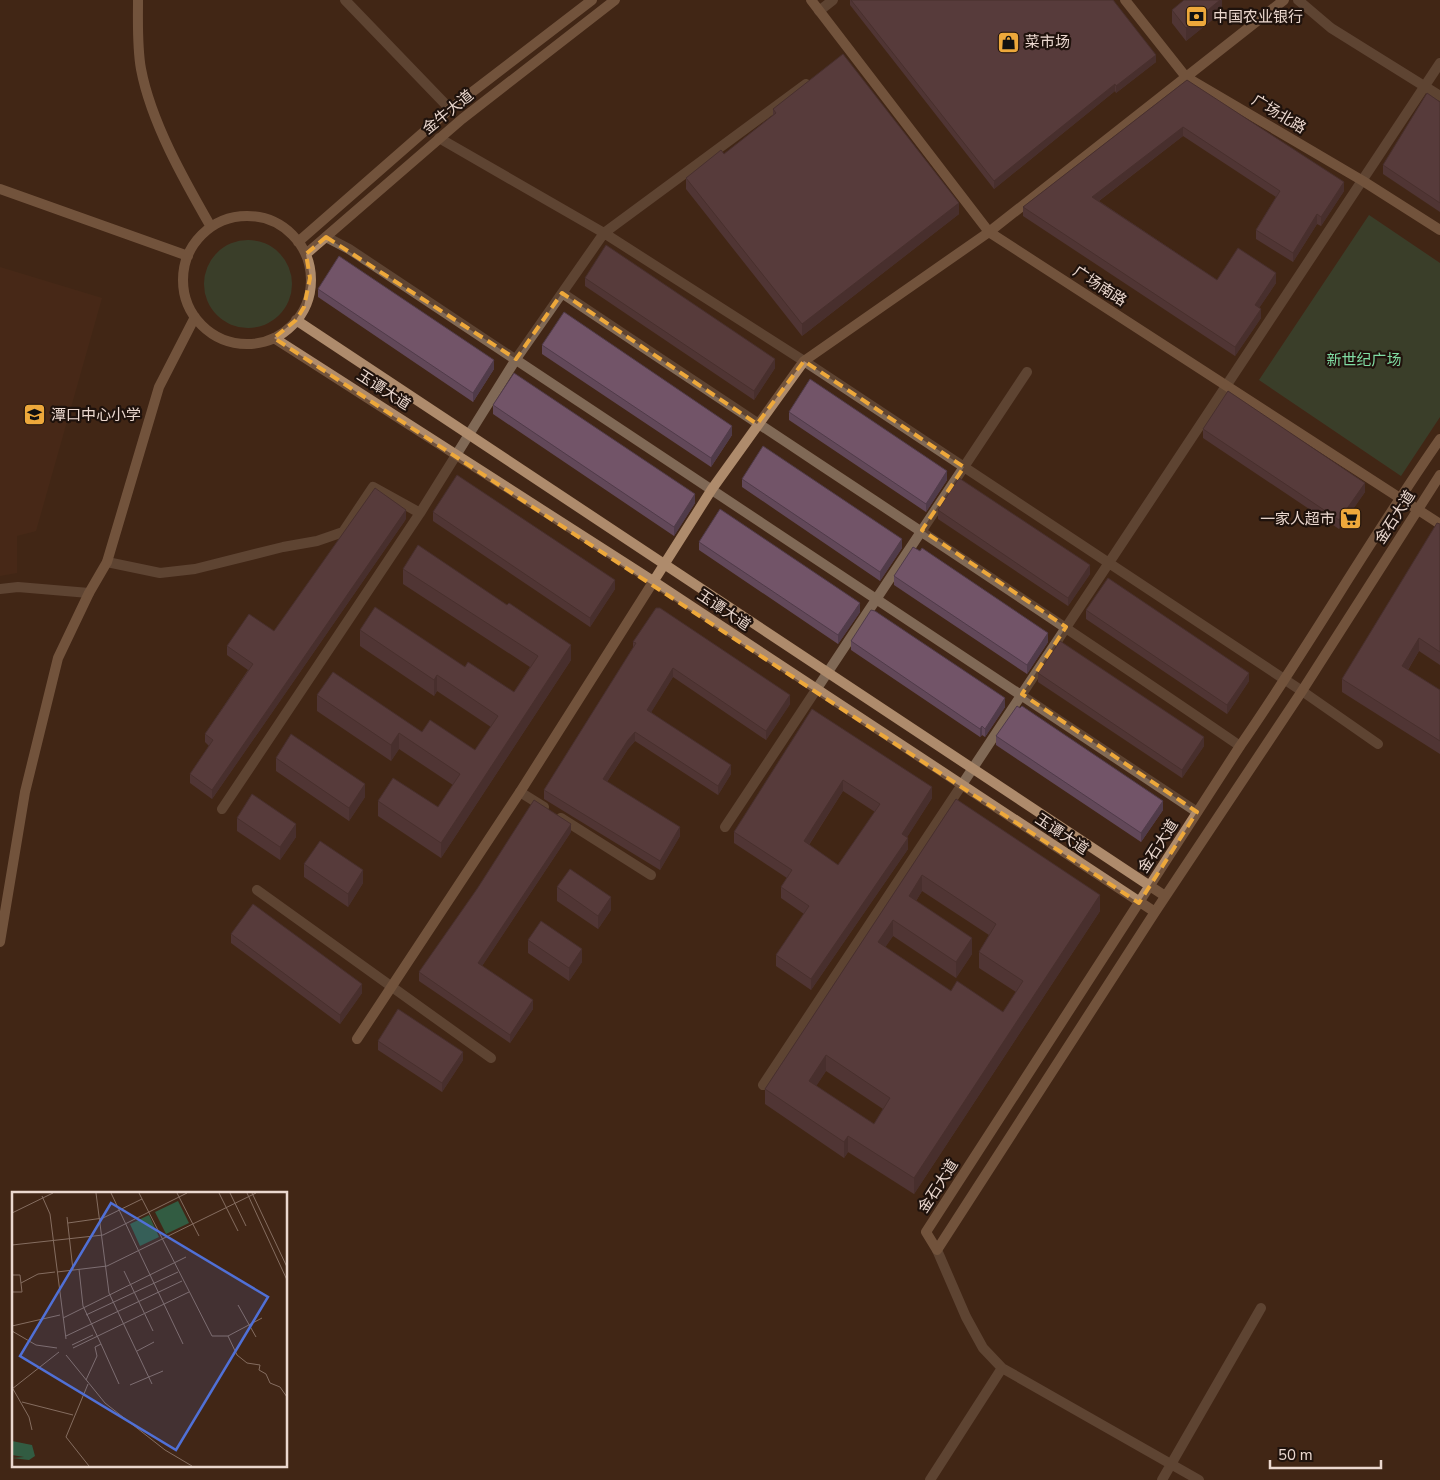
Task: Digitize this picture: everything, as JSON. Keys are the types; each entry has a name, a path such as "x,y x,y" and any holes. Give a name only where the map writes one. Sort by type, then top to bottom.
{"main road":[{"path":"138,0 142,69 158,122 176,163 211,227"},
{"name":"金牛大道","path":"298,242 450,109 592,0"},
{"name":"金牛大道","path":"306,254 439,138 615,0"},
{"name":"广场南路","path":"811,0 846,55 989,232 1440,524"},
{"name":"广场北路","path":"1126,0 1186,77 1362,181 1440,230"},
{"path":"357,1038 520,792 712,489 804,361 989,232 1284,0"},
{"path":"0,189 188,256"},
{"path":"253,216 274,223 298,242 306,254 310,278 309,292 304,307 296,320 274,338 262,342 237,343 213,334 195,317 184,294 184,268 197,239 211,227 231,218 253,216"},
{"path":"0,942 25,792 58,658 89,593 107,562 159,387 195,317"},
{"name":"玉谭大道","path":"296,320 664,563 827,674 973,768 1165,896"},
{"name":"玉谭大道","path":"274,338 653,580 962,784 1139,904 1155,912"},
{"name":"金石大道","path":"1440,439 1399,497 1285,681 1240,746 926,1232 937,1250 1165,896 1302,691 1440,474"}],"street":[{"path":"345,0 450,109"},
{"path":"819,11 833,0"},
{"path":"1298,0 1331,28 1440,96"},
{"path":"763,1085 1440,62"},
{"path":"222,809 420,513 516,359 604,233 818,75"},
{"path":"439,138 604,233 804,361 1109,562 1378,744"},
{"path":"326,237 349,249 516,359 1197,812"},
{"path":"562,293 757,424 922,530 1240,746"},
{"path":"725,827 1027,372"},
{"path":"107,562 160,573 195,569 283,547 318,541 343,532 373,487 420,513"},
{"path":"0,589 18,587 89,593"},
{"path":"520,792 651,875"},
{"path":"256,890 491,1058"},
{"path":"937,1250 962,1309 983,1348 1002,1368 1199,1480"},
{"path":"1162,1480 1261,1308"},
{"path":"930,1480 1002,1368"}],"highlighted area":[{"path":"326,237 516,359 562,293 757,424 804,361 964,467 922,530 1066,627 1022,694 1197,812 1139,903 274,338 296,320 304,307 310,278 306,254"}],"shaded area":[{"name":"潭口中心小学","path":"0,267 102,298 36,531 17,536 17,573 0,576"}],"green space":[{"name":"新世纪广场","path":"1369,215 1440,263 1440,417 1401,476 1259,380"},
{"path":"248,240 265,244 279,253 288,267 292,284 288,301 279,315 265,324 248,328 231,324 217,315 208,301 204,284 208,267 217,253 231,244"}],"building":[{"path":"851,0 1113,0 1156,55 1116,86 1115,84 994,181"},
{"path":"1184,0 1220,0 1186,28 1172,10"},
{"path":"843,54 959,203 802,324 686,178 721,150 724,154 776,113 773,109"},
{"path":"1187,80 1344,182 1321,217 1317,214 1293,253 1256,230 1280,191 1183,127 1092,197 1217,280 1238,248 1276,273 1255,305 1261,309 1235,347 1023,207"},
{"path":"1427,93 1440,102 1440,203 1383,165"},
{"path":"606,245 775,359 754,391 585,278"},
{"path":"339,256 494,360 473,393 318,289"},
{"path":"564,312 732,426 711,458 542,345"},
{"path":"514,373 695,494 674,527 493,405"},
{"path":"810,379 947,471 926,504 789,412"},
{"path":"1228,391 1365,483 1339,520 1203,429"},
{"path":"763,446 902,539 880,572 742,479"},
{"path":"457,475 615,580 590,618 433,512"},
{"path":"959,478 1090,565 1068,598 938,510"},
{"path":"375,488 406,510 212,790 190,774 213,740 205,734 253,664 227,646 249,614 274,631"},
{"path":"720,509 860,603 838,635 699,542"},
{"path":"1437,523 1440,524 1440,652 1419,638 1402,666 1440,690 1440,741 1342,679"},
{"path":"418,545 507,605 509,603 571,645 441,843 378,801 393,778 438,807 460,774 399,733 391,745 317,695 333,672 422,732 430,720 475,750 498,716 437,675 434,680 360,630 375,607 465,667 468,662 514,692 538,656 403,569"},
{"path":"913,547 920,551 922,548 1048,633 1027,665 894,576"},
{"path":"1108,578 1249,673 1227,705 1086,610"},
{"path":"656,608 660,608 790,695 766,731 673,668 647,710 731,765 718,786 635,732 628,740 603,779 680,827 660,861 544,790 636,643 633,642"},
{"path":"871,610 1005,698 985,729 982,726 980,729 851,641"},
{"path":"1060,641 1204,737 1182,770 1038,673"},
{"path":"1017,706 1020,708 1022,706 1163,801 1141,833 996,736"},
{"path":"812,709 932,787 902,834 908,838 811,979 776,955 809,906 781,887 792,870 734,832","holes":["843,780 880,804 838,865 804,841"]},
{"path":"291,734 365,784 349,808 276,758"},
{"path":"252,794 296,824 280,847 237,818"},
{"path":"956,799 1100,895 914,1178 848,1136 844,1142 765,1089","holes":["922,875 996,924 979,952 1023,981 1003,1012 957,981 951,991 878,942 893,920 956,962 972,938 909,896","826,1055 890,1098 874,1124 809,1081"]},
{"path":"534,800 571,824 478,963 533,1000 510,1035 419,972 477,889"},
{"path":"320,841 363,870 348,894 304,864"},
{"path":"570,869 611,897 598,916 557,887"},
{"path":"253,904 362,984 340,1015 231,934"},
{"path":"541,921 582,949 569,968 528,940"},
{"path":"398,1009 463,1052 442,1083 378,1041"}],"place":[{"name":"中国农业银行","path":"1197,17"},
{"name":"菜市场","path":"1009,42"},
{"name":"潭口中心小学","path":"35,415"},
{"name":"一家人超市","path":"1351,519"}]}
